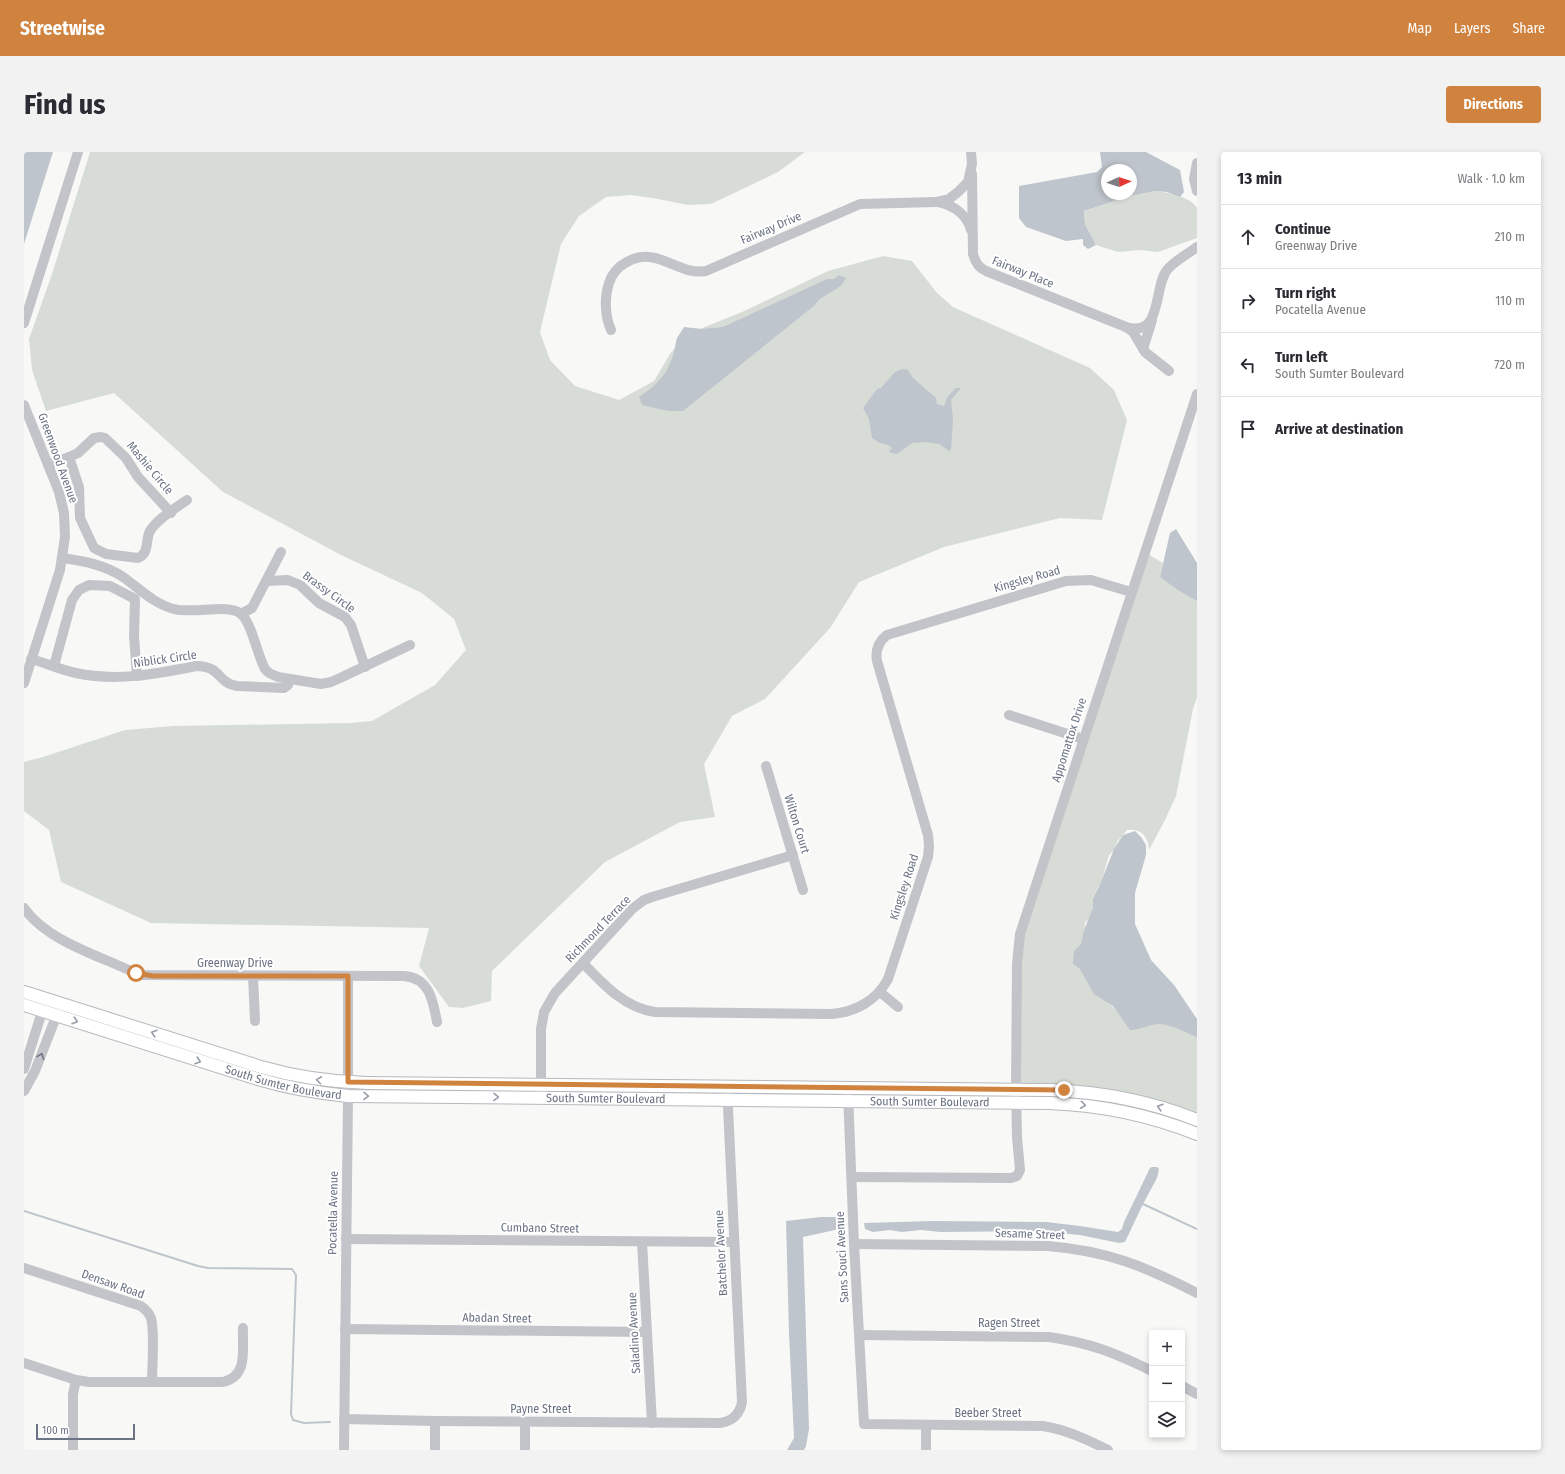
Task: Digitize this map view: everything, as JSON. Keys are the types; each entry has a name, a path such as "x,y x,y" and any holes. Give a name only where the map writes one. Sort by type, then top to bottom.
{"main road":[{"name":"South Sumter Boulevard","path":"24,992 268,1069 305,1078 348,1082 1064,1090 1107,1095 1147,1103 1197,1120"},
{"name":"South Sumter Boulevard","path":"24,1005 281,1086 348,1096 849,1100 1068,1104 1112,1109 1154,1119 1197,1134"}],"street":[{"path":"24,323 78,152"},
{"name":"Fairway Drive","path":"611,330 607,319 606,309 606,296 609,284 618,268 633,259 639,257 651,257 686,270 701,272 860,204 936,202 944,200 952,197 963,188 970,176 972,152"},
{"path":"1197,163 1194,179 1197,191"},
{"name":"Fairway Place","path":"972,164 974,259 982,269 1126,327 1135,329 1142,327 1148,324 1153,317"},
{"path":"936,202 950,205 964,216 970,224 973,238"},
{"path":"1143,349 1167,270 1197,247"},
{"path":"1126,327 1133,332 1143,349 1169,371"},
{"name":"Appomattox Drive","path":"852,1177 1015,1178 1018,1176 1020,1170 1017,1137 1016,1089 1017,964 1020,934 1197,394"},
{"name":"Greenwood Avenue","path":"24,405 59,492 64,513 65,537 62,558 24,683"},
{"name":"Mashie Circle","path":"48,465 69,458 94,438 105,438 126,458 138,477 171,513"},
{"name":"Mashie Circle","path":"69,458 79,487 79,513 82,522 94,548 106,554 138,558 142,556 146,551 151,529 187,500"},
{"path":"241,614 252,608 281,552"},
{"path":"109,569 114,556"},
{"path":"62,558 92,563 109,569 122,576 156,601 167,607 190,611 230,609 241,614 247,622 265,669 275,676 316,684 330,682 410,645"},
{"path":"117,590 122,576"},
{"name":"Brassy Circle","path":"267,581 288,580 300,585 319,603 345,617 351,625 365,667"},
{"name":"Kingsley Road","path":"583,963 624,1001 639,1009 655,1012 839,1013 858,1008 869,1001 880,992 891,972 928,857 929,846 928,835 877,661 876,654 879,643 887,635 1066,581 1091,580 1132,592"},
{"path":"54,666 72,600 79,590 89,585 110,586 135,599 134,636 138,676"},
{"name":"Niblick Circle","path":"31,660 75,673 106,677 138,676 202,666 215,671 223,680 232,686 284,688 290,679"},
{"path":"1009,715 1083,739"},
{"name":"Wilton Court","path":"766,766 803,890"},
{"name":"Richmond Terrace","path":"541,1098 541,1029 544,1012 555,993 632,909 644,900 793,855"},
{"name":"Greenway Drive","path":"24,908 42,926 60,939 136,973 153,976 404,976 415,978 423,984 431,994 437,1022"},
{"path":"253,976 255,1021"},
{"name":"Pocatella Avenue","path":"344,1450 348,976"},
{"path":"880,992 898,1007"},
{"path":"24,1069 46,999"},
{"path":"24,1091 35,1071 61,1004"},
{"name":"Batchelor Avenue","path":"727,1086 742,1402 736,1416"},
{"name":"Sans Souci Avenue","path":"848,1087 854,1244 864,1424"},
{"name":"Cumbano Street","path":"346,1239 734,1242"},
{"name":"Saladino Avenue","path":"642,1242 652,1423"},
{"name":"Sesame Street","path":"854,1244 1048,1246 1070,1248 1128,1261 1197,1292"},
{"name":"Densaw Road","path":"24,1268 141,1306 149,1314 152,1324 152,1382"},
{"path":"24,1363 76,1380 89,1382 223,1382 235,1377 240,1372 242,1364 243,1328"},
{"name":"Abadan Street","path":"345,1329 647,1332"},
{"name":"Ragen Street","path":"859,1335 1050,1336 1093,1345 1111,1351 1149,1370"},
{"path":"73,1450 73,1394 76,1380"},
{"path":"1185,1388 1197,1394"},
{"name":"Payne Street","path":"344,1419 720,1423 726,1422 736,1416"},
{"path":"434,1450 435,1421"},
{"path":"525,1422 525,1450"},
{"name":"Beeber Street","path":"864,1424 1048,1427 1068,1431 1108,1450"},
{"path":"926,1426 926,1450"}],"shaded area":[{"path":"24,152 53,152 24,244"},
{"path":"90,152 805,152 778,172 711,204 688,205 631,195 606,197 579,216 561,244 540,332 550,360 575,386 619,400 654,381 670,354 685,335 742,312 828,271 883,256 912,261 937,293 953,307 1090,368 1114,390 1127,420 1102,520 1060,518 944,547 859,582 830,628 765,699 732,716 704,764 715,817 680,822 605,862 492,971 491,1001 463,1008 449,1007 419,966 429,928 151,923 61,882 49,830 24,811 24,762 125,730 173,726 351,723 372,721 435,685 466,650 454,619 422,593 341,555 223,492 114,393 46,411 32,370 29,339 52,274"},
{"path":"1100,152 1146,152 1180,170 1184,192 1180,197 1167,192 1155,191 1137,195 1137,164 1102,164"},
{"path":"1101,168 1101,200 1117,200 1084,211 1085,224 1096,245 1088,249 1083,245 1083,239 1066,241 1026,227 1019,218 1019,186 1097,172"},
{"path":"1155,191 1178,196 1190,201 1197,208 1197,238 1158,252 1140,250 1118,252 1096,245 1085,224 1084,211 1117,200 1137,200 1137,195"},
{"path":"839,275 846,278 839,287 822,297 815,305 683,411 668,411 642,405 639,397 654,386 666,372 673,356 677,338 684,327 702,329 723,327 827,279 834,279"},
{"path":"904,369 908,370 913,378 936,398 937,404 944,406 948,396 956,388 961,388 951,400 953,419 951,450 949,451 939,444 925,442 912,443 897,454 889,451 892,448 888,445 880,443 872,438 869,419 863,408 877,389 881,388 893,374"},
{"path":"1176,529 1197,563 1197,601 1160,577 1170,533"},
{"path":"1148,554 1163,563 1160,577 1197,597 1197,697 1193,709 1176,796 1165,820 1149,850 1145,837 1136,830 1127,830 1117,842 1115,849 1109,855 1101,883 1093,897 1095,915 1085,922 1084,941 1110,1004 1129,1024 1149,1021 1197,1031 1197,1116 1020,1086 1021,964 1023,934"},
{"path":"1135,831 1146,845 1146,855 1135,893 1135,924 1151,960 1174,985 1197,1019 1197,1037 1162,1024 1130,1030 1113,1006 1094,994 1080,969 1073,964 1074,951 1081,944 1084,930 1093,908 1093,898 1114,849 1123,835"},
{"path":"1157,1167 1159,1169 1157,1178 1125,1242 1119,1243 1080,1235 1035,1231 940,1232 921,1230 902,1232 890,1230 873,1232 865,1229 864,1223 932,1221 1046,1222 1118,1232 1122,1229 1150,1168"},
{"path":"836,1217 844,1224 835,1230 803,1237 809,1429 804,1450 787,1450 794,1438 786,1221"}],"waterway":[{"path":"1143,1204 1197,1229"},
{"path":"24,1211 198,1266 208,1268 292,1269 296,1275 291,1414 293,1420 304,1423 330,1422"}],"route":[{"path":"136,973 153,976 348,976 348,1082 1064,1090"}]}
